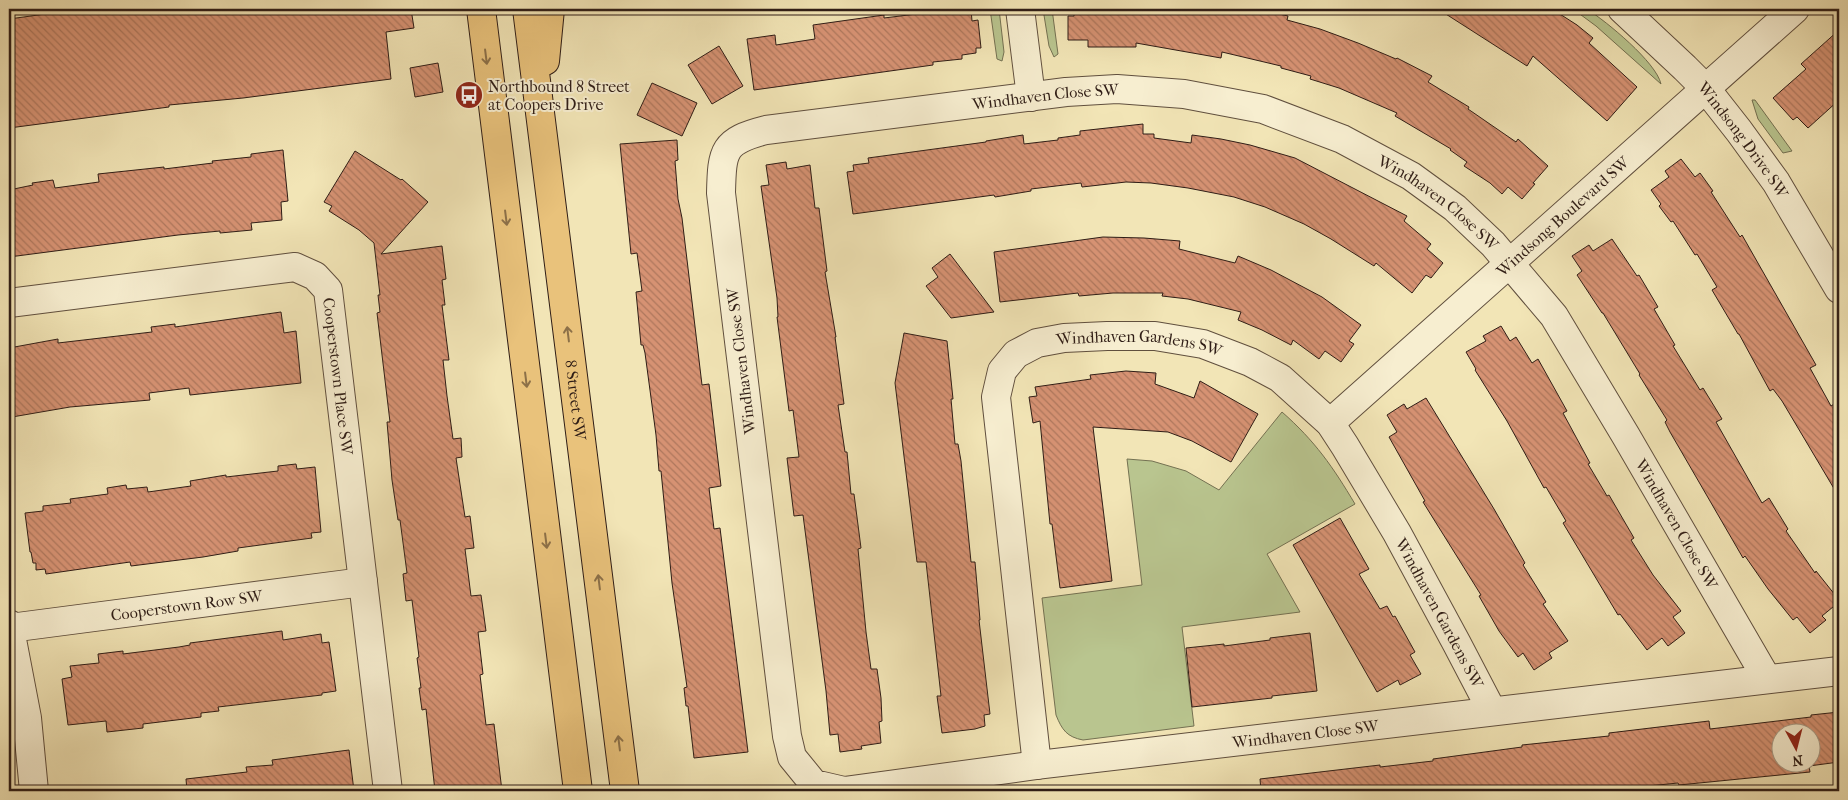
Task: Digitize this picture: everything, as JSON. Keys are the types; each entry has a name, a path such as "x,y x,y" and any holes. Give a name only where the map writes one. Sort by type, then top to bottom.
{"main road":[{"path":"480,9 578,791"},
{"name":"8 Street SW","path":"528,9 625,791"},
{"path":"540,114 550,9"}],"street":[{"path":"1020,9 1031,97"},
{"name":"Windsong Drive SW","path":"1622,9 1659,42 1706,89 1776,182 1839,289"},
{"name":"Windsong Boulevard SW","path":"1330,423 1795,9"},
{"name":"Windhaven Close SW","path":"1767,679 1554,316 1510,262 1455,208 1411,176 1342,139 1263,109 1184,94 1118,89 1066,92 766,130 744,136 729,146 721,162 721,192 787,736 792,757 814,784 844,791 1037,765 1839,671"},
{"name":"Cooperstown Place SW","path":"9,303 295,266 315,276 328,290 388,791"},
{"name":"Windhaven Gardens SW","path":"1037,765 996,397 1002,371 1016,354 1037,342 1064,338 1155,336 1203,344 1250,362 1280,378 1330,423 1397,533 1492,711"},
{"name":"Cooperstown Row SW","path":"9,626 363,582"},
{"path":"9,626 27,718 34,791"}],"green space":[{"path":"990,9 999,9 1004,52 1002,61 997,59"},
{"path":"1043,9 1052,9 1058,54 1054,57 1049,46"},
{"path":"1573,9 1587,9 1630,43 1650,65 1661,84 1596,26"},
{"path":"1752,100 1755,100 1792,151 1783,153 1758,119"},
{"path":"1282,412 1323,455 1355,504 1267,554 1300,612 1182,627 1194,726 1083,740 1069,735 1060,725 1056,715 1042,598 1142,585 1127,459 1152,461 1186,471 1219,490"}],"building":[{"path":"82,9 411,9 414,28 386,32 391,79 243,98 169,105 169,107 9,128 9,19"},
{"path":"971,9 972,21 978,20 981,48 976,48 976,53 962,55 962,59 933,62 933,65 754,90 747,39 775,35 776,45 815,39 813,25 884,15 884,18"},
{"path":"1074,9 1259,9 1288,16 1287,20 1320,29 1397,58 1432,76 1428,82 1469,107 1468,109 1516,142 1518,139 1548,166 1522,199 1508,187 1502,194 1490,183 1464,166 1467,162 1451,149 1395,116 1397,113 1339,88 1310,79 1311,76 1281,68 1281,66 1222,52 1221,58 1136,43 1136,47 1088,47 1088,40 1068,40 1068,16 1074,16"},
{"path":"1438,9 1552,9 1593,38 1589,43 1637,87 1607,121 1533,56 1527,66"},
{"path":"1839,30 1839,100 1808,128 1797,117 1793,120 1773,98 1806,69 1801,64"},
{"path":"719,46 743,86 712,104 688,65"},
{"path":"438,63 443,92 415,97 410,68"},
{"path":"652,83 697,103 682,136 637,115"},
{"path":"1143,124 1143,134 1154,134 1154,138 1191,143 1192,135 1221,139 1295,158 1407,216 1404,221 1431,244 1427,249 1443,263 1431,278 1426,275 1412,293 1376,263 1374,266 1304,224 1265,207 1234,197 1151,183 1126,182 1082,187 1081,183 1031,189 1031,191 995,197 994,195 853,214 847,172 854,171 853,165 869,163 868,158 1023,135 1024,144 1058,140 1058,138 1080,135 1080,131"},
{"path":"677,140 678,160 675,161 678,199 682,218 702,385 709,384 721,486 709,488 714,529 720,528 748,752 694,758 688,706 686,706 684,688 687,687 672,583 661,471 659,471 645,353 643,345 641,345 636,292 642,291 637,253 631,254 620,144"},
{"path":"283,150 288,201 281,202 282,220 251,223 252,230 178,235 9,257 9,190 33,185 32,183 53,180 55,188 99,182 98,174 213,163 212,161 251,157 251,154"},
{"path":"355,151 402,179 428,202 381,254 442,246 446,279 442,280 445,305 442,305 449,360 443,360 453,439 461,438 462,457 456,458 465,517 470,516 474,548 465,549 471,596 481,595 486,631 478,632 483,674 480,675 486,725 494,724 502,791 435,791 426,709 422,710 419,688 421,688 417,658 419,657 412,600 406,601 403,574 407,573 400,520 398,520 392,480 387,422 390,422 377,313 380,312 378,295 380,295 374,243 359,230 329,211 332,206 324,202"},
{"path":"1681,159 1695,177 1700,173 1740,237 1742,235 1816,365 1810,368 1831,406 1839,401 1839,497 1782,401 1773,389 1770,391 1739,334 1712,290 1717,287 1697,254 1695,255 1673,221 1671,222 1659,206 1661,204 1651,190 1669,177 1665,171"},
{"path":"786,162 787,169 810,165 815,208 819,208 827,271 825,272 836,337 844,404 838,405 845,452 847,452 851,494 854,494 861,548 858,549 866,632 871,669 877,669 881,698 882,721 879,722 881,743 861,746 862,749 840,752 838,734 830,735 803,515 794,516 787,458 799,457 793,410 789,411 777,317 777,298 761,186 769,185 766,165"},
{"path":"1103,237 1180,241 1179,249 1235,263 1238,256 1271,270 1322,297 1361,325 1349,341 1354,344 1341,362 1325,351 1319,359 1293,340 1291,345 1238,320 1241,312 1188,299 1162,296 1163,293 1113,293 1079,296 1078,293 1000,302 994,252"},
{"path":"1612,239 1637,276 1639,275 1658,307 1654,309 1675,345 1673,346 1700,390 1703,388 1722,419 1716,422 1762,503 1769,498 1788,529 1786,531 1815,573 1816,571 1839,600 1822,616 1826,620 1810,633 1797,617 1793,620 1745,556 1743,558 1670,432 1665,422 1667,420 1603,313 1577,275 1582,271 1572,256 1589,245 1593,251"},
{"path":"950,254 994,312 951,318 926,286 938,277 932,268"},
{"path":"281,312 284,333 296,331 301,383 190,395 189,388 149,393 150,400 70,407 12,417 12,413 9,413 9,348 58,339 58,343 152,332 151,327 175,324 175,327"},
{"path":"1501,326 1510,341 1516,337 1532,363 1538,359 1567,411 1563,413 1590,463 1588,464 1634,538 1631,540 1653,575 1681,611 1673,617 1685,633 1668,646 1662,638 1647,650 1620,614 1618,615 1563,523 1566,521 1546,487 1544,488 1507,421 1475,370 1466,352 1486,341 1483,336"},
{"path":"904,333 947,341 955,444 958,444 961,461 971,562 975,562 979,620 990,714 984,715 985,726 975,729 942,733 937,696 941,696 926,562 917,562 895,383"},
{"path":"1126,371 1156,373 1155,384 1194,398 1200,381 1258,414 1231,462 1192,441 1168,432 1093,427 1112,581 1060,588 1052,524 1050,524 1040,421 1033,423 1029,397 1037,396 1035,387 1091,379 1090,375"},
{"path":"1426,398 1525,563 1523,565 1546,602 1543,604 1568,641 1549,653 1552,658 1534,670 1523,653 1518,657 1499,631 1479,596 1481,595 1423,502 1425,501 1389,437 1397,432 1387,415 1404,404 1407,409"},
{"path":"296,464 297,469 315,467 321,532 311,533 312,538 238,548 238,551 203,557 131,566 130,562 46,574 45,569 36,570 36,563 33,563 25,513 43,511 43,506 71,503 70,499 108,494 107,488 126,485 127,489 147,487 148,492 191,486 190,481 226,475 226,477 278,471 278,466"},
{"path":"1340,518 1369,569 1359,574 1380,609 1387,606 1393,617 1395,616 1415,652 1410,655 1421,674 1400,685 1398,680 1377,692 1293,545"},
{"path":"282,631 283,640 321,634 322,643 329,642 336,691 322,693 322,695 218,707 219,711 201,713 201,717 143,724 143,728 107,732 106,721 68,725 62,679 72,677 70,666 99,663 98,654 123,651 123,654 179,647 190,645 190,643"},
{"path":"1310,633 1317,691 1192,707 1186,648 1224,644 1224,646"},
{"path":"1839,712 1839,762 1820,765 1820,722 1770,722 1770,772 1810,772 1599,791 1261,791 1260,779 1380,765 1380,767 1433,761 1433,759 1522,747 1522,745 1609,736 1609,733 1709,721 1710,729 1811,717 1811,715"},
{"path":"349,750 354,791 187,791 186,779 247,772 246,767 273,765 272,760"}],"place":[{"name":"Northbound 8 Street at Coopers Drive","path":"469,95"}]}
